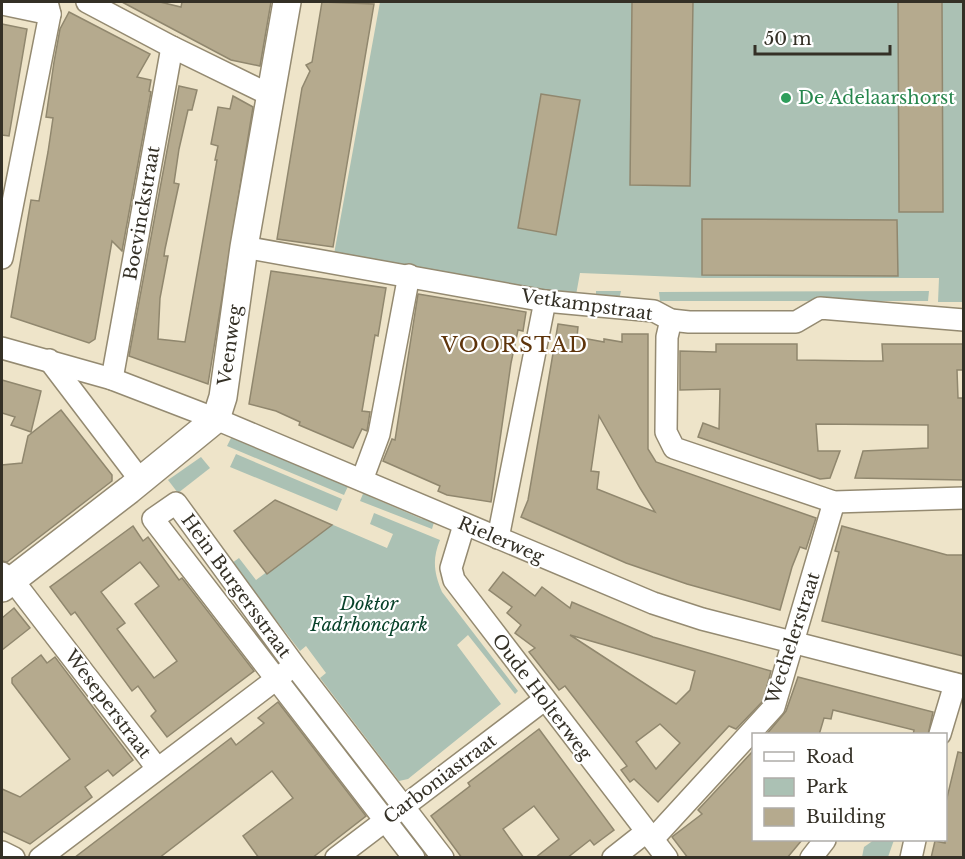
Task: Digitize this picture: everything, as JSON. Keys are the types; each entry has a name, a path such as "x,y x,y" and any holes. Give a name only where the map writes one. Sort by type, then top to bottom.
{"street":[{"path":"87,2 272,96"},
{"name":"Veenweg","path":"216,419 223,397 244,247 287,2"},
{"path":"2,4 48,8 2,258"},
{"name":"Boevinckstraat","path":"112,379 172,47"},
{"name":"Vetkampstraat","path":"244,247 545,301 654,312 671,320 795,322 820,308 963,320"},
{"path":"362,480 379,434 408,275"},
{"path":"498,538 545,301"},
{"path":"671,320 667,337 666,432 674,448 834,502 963,498"},
{"name":"Rielerweg","path":"2,348 112,379 216,419 653,603 702,619 959,685"},
{"path":"49,360 141,481"},
{"path":"5,580 141,481 216,419"},
{"name":"Wechelerstraat","path":"612,858 650,836 774,707 834,502"},
{"name":"Hein Burgersstraat","path":"414,858 153,519 176,503 295,666 443,858"},
{"name":"Oude Holterweg","path":"464,525 451,568 454,580 667,858"},
{"name":"Weseperstraat","path":"5,580 157,768 40,858"},
{"path":"157,768 295,666"},
{"path":"941,733 959,685"},
{"name":"Carboniastraat","path":"336,858 544,700"},
{"path":"811,858 824,841"},
{"path":"911,858 915,841"},
{"path":"2,852 14,858"}],"green space":[{"path":"380,2 963,2 963,302 938,302 939,278 704,278 580,273 576,295 334,254"},
{"path":"596,291 621,291 619,300 596,301"},
{"path":"929,291 928,301 660,301 659,292"},
{"path":"234,432 310,465 313,472 340,483 350,482 344,495 227,446"},
{"path":"236,454 342,499 337,511 230,467"},
{"path":"201,457 210,468 178,493 168,480"},
{"path":"365,489 371,497 422,519 430,516 435,519 432,529 360,501"},
{"name":"Doktor Fadrhoncpark","path":"374,513 440,540 435,566 442,592 518,691 515,694 468,635 457,645 501,704 408,779 399,781 320,678 326,673 306,646 300,651 232,563 239,558 256,580 331,524 387,548 393,534 370,524"},
{"path":"873,841 894,841 888,857 862,857 864,847"}],"building":[{"path":"122,2 160,2 181,7 182,2 271,2 260,66 231,60"},
{"path":"322,2 374,4 333,247 277,239 302,88 310,71 306,65 312,62"},
{"path":"632,2 693,2 690,186 630,185"},
{"path":"898,2 942,2 943,212 899,212"},
{"path":"69,12 150,54 137,77 151,80 149,91 151,92 122,251 112,241 95,339 89,343 11,317 31,200 39,201 53,118 46,117 54,62 60,29"},
{"path":"2,24 27,29 9,136 2,135"},
{"path":"179,86 197,90 192,110 188,110 179,149 174,183 179,184 164,256 168,256 160,298 158,339 185,342 217,160 215,160 218,146 211,144 218,107 230,109 233,96 253,107 208,384 129,356"},
{"path":"541,94 580,100 556,235 518,228"},
{"path":"702,219 897,220 898,276 702,275"},
{"path":"271,271 386,288 362,411 370,412 367,431 362,429 353,448 299,425 300,422 276,411 249,404"},
{"path":"418,294 526,312 523,331 518,330 511,363 491,502 447,495 438,491 440,486 383,461 392,439 395,440"},
{"path":"558,324 578,327 577,337 604,342 604,339 622,342 622,334 648,334 648,449 656,462 816,518 806,549 800,547 792,567 780,610 687,584 626,563 521,517 528,500","holes":["599,416 655,512 597,489 599,472 591,471"]},
{"path":"716,344 797,344 797,360 883,361 882,344 963,344 963,370 957,370 958,398 963,398 963,480 855,478 863,451 928,448 928,425 816,424 818,451 840,451 830,478 820,479 698,437 703,423 719,429 720,389 680,390 680,351 716,352"},
{"path":"2,380 41,391 31,432 11,425 15,417 2,413"},
{"path":"61,410 112,475 112,481 7,562 2,561 2,465 22,463 28,436"},
{"path":"275,500 332,525 267,574 234,531"},
{"path":"133,526 143,541 148,537 179,580 182,578 254,671 167,737 151,716 156,711 138,686 132,691 75,612 71,615 50,587","holes":["140,562 159,586 135,604 177,661 154,678 117,629 125,623 101,592"]},
{"path":"842,526 947,555 963,555 963,656 822,621 839,552 835,551"},
{"path":"503,572 535,596 542,587 570,608 572,602 653,637 771,671 763,701 736,729 729,726 658,802 634,779 630,782 621,770 627,766 565,686 559,690 529,652 535,648 515,633 521,625 507,613 512,607 489,590","holes":["570,635 695,671 690,690 676,704","660,724 680,743 656,769 636,742"]},
{"path":"14,608 30,628 2,650 2,618"},
{"path":"41,655 47,663 55,657 133,760 113,776 108,770 85,787 92,797 30,844 2,831 2,789 20,797 70,759 12,683 12,678"},
{"path":"798,677 933,712 928,733 913,733 914,730 833,710 831,719 824,718 820,733 768,733 786,711"},
{"path":"278,702 366,816 312,858 259,858 243,836 293,798 272,771 159,858 74,858 231,738 236,745 264,723 258,718"},
{"path":"539,729 614,830 594,845 590,840 567,858 535,858 559,839 534,806 503,829 524,858 462,858 431,816 470,786 468,783"},
{"path":"752,752 752,841 801,841 787,858 688,858 672,837 702,814 698,810"},
{"path":"958,752 963,753 963,858 931,858 935,841 945,843 947,841 947,798"}],"place":[{"name":"De Adelaarshorst","path":"786,98"}],"district":[{"name":"VOORSTAD","path":"515,345"}]}
